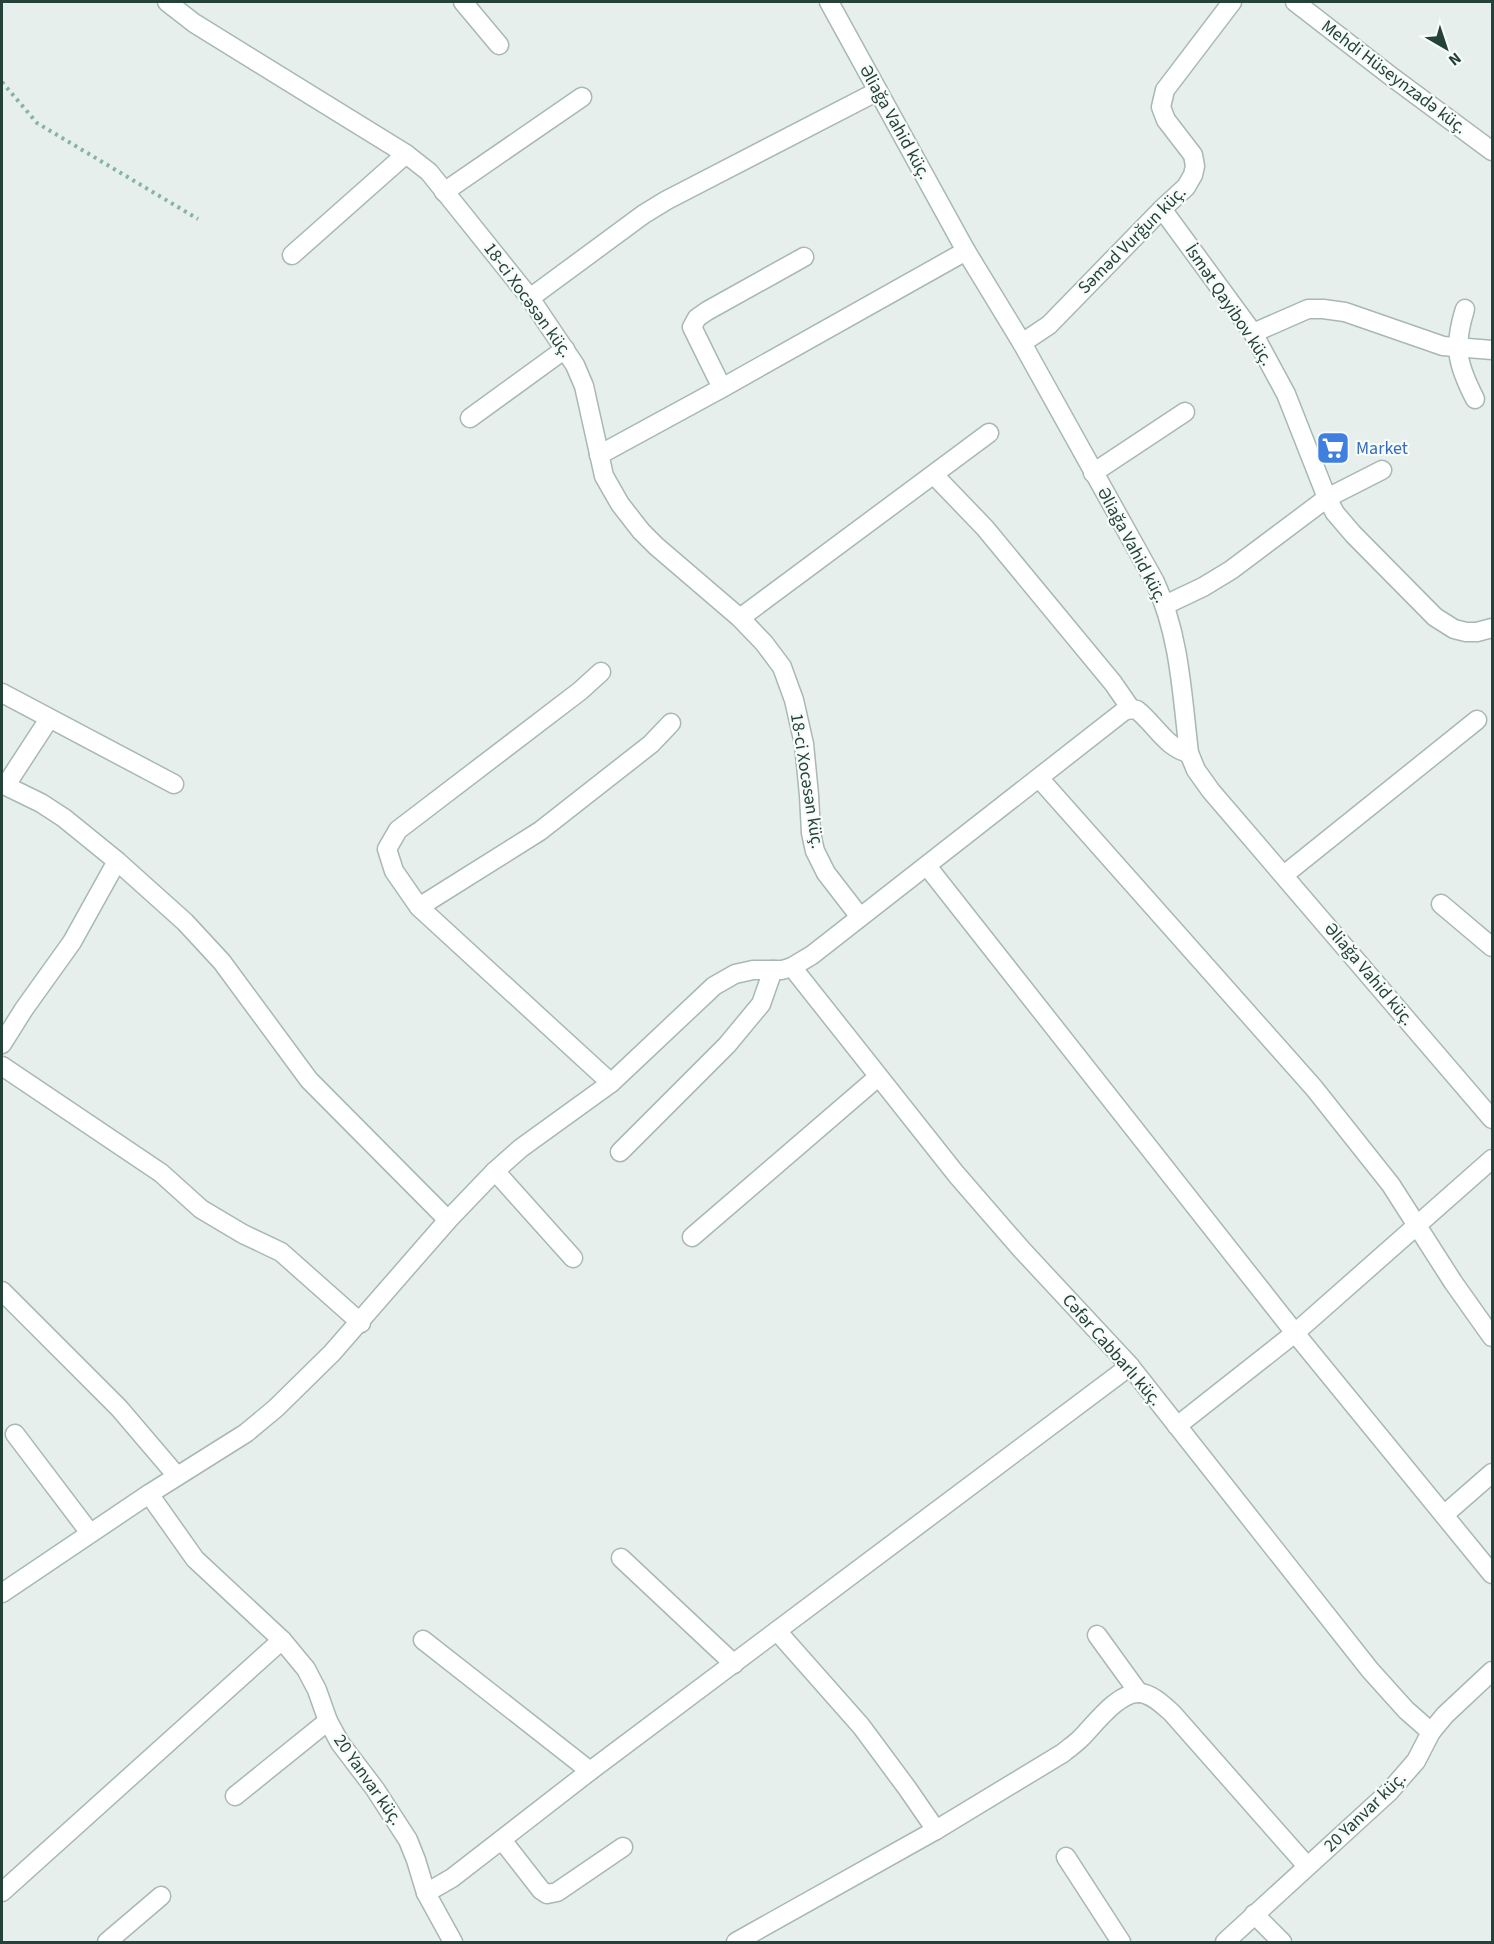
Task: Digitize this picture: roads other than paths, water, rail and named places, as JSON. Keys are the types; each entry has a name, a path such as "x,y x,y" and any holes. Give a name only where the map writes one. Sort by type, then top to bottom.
{"street":[{"name":"18-ci Xocəsən küç.","path":"167,2 194,23 406,154 429,172 530,298 575,365 584,386 604,476 620,504 641,531 765,643 782,667 794,700 804,744 810,795 811,833 815,851 826,873 860,917"},
{"path":"463,2 499,45"},
{"name":"Əliağa Vahid küç.","path":"829,2 966,251 1022,343 1155,582 1165,605 1176,646 1189,753 1196,770 1211,791 1492,1119"},
{"name":"Səməd Vurğun küç.","path":"1022,343 1049,325 1186,187 1195,166 1193,155 1166,120 1161,107 1166,90 1232,2"},
{"name":"Mehdi Hüseynzadə küç.","path":"1295,2 1492,152"},
{"path":"530,298 644,214 667,200 878,91"},
{"path":"444,192 582,97"},
{"path":"292,255 406,154"},
{"name":"İsmət Qayibov küç.","path":"1162,209 1253,333 1286,394 1335,513 1436,617 1454,629 1466,632 1492,628"},
{"path":"599,455 966,251"},
{"path":"722,388 692,327 697,318 707,310 804,257"},
{"path":"1253,333 1308,309 1323,309 1345,312 1443,346 1492,350"},
{"path":"1465,309 1457,347 1459,362 1474,399"},
{"path":"470,418 565,349"},
{"path":"1093,474 1185,411"},
{"path":"740,618 935,476 989,433"},
{"path":"1165,605 1232,570 1327,498 1382,470"},
{"path":"935,476 985,528 1113,683 1131,709 1143,715 1180,751 1189,753"},
{"path":"601,672 580,691 398,830 387,849 394,871 419,907 611,1083"},
{"path":"2,693 174,784"},
{"path":"2,1593 149,1494 246,1433 276,1408 361,1323 448,1220 495,1171 521,1148 611,1083 714,986 735,974 792,967 812,955 1118,716 1131,709"},
{"path":"49,719 4,785 42,803 117,861 185,922 260,1012 309,1080 448,1220"},
{"path":"1284,875 1477,720"},
{"path":"419,907 540,831 651,744 671,723"},
{"path":"1039,778 1314,1088 1391,1185 1453,1282 1492,1337"},
{"path":"2,1044 72,942 117,861"},
{"path":"927,866 1295,1333 1492,1574"},
{"path":"1442,903 1492,947"},
{"name":"Cəfər Cabbarlı küç.","path":"792,967 963,1183 1130,1366 1370,1670 1406,1710 1431,1732"},
{"path":"620,1152 727,1045 761,1004 773,970"},
{"path":"2,1066 161,1173 201,1209 243,1234 281,1252 361,1323"},
{"path":"692,1237 878,1077"},
{"path":"1177,1426 1295,1333 1492,1159"},
{"path":"495,1171 573,1258"},
{"path":"4,1300 119,1408 177,1476"},
{"path":"426,1893 452,1878 590,1771 1130,1366"},
{"path":"15,1434 90,1533"},
{"path":"1445,1514 1492,1473"},
{"name":"20 Yanvar küç.","path":"149,1494 195,1558 282,1640 306,1669 340,1743 375,1789 408,1840 426,1893 453,1942"},
{"path":"621,1558 734,1664"},
{"path":"777,1631 861,1726 936,1830"},
{"path":"1097,1635 1139,1693 1156,1700 1172,1713 1307,1866"},
{"path":"2,1892 282,1640"},
{"path":"423,1640 590,1771"},
{"name":"20 Yanvar küç.","path":"1225,1942 1404,1776 1416,1761 1431,1732 1445,1715 1492,1671"},
{"path":"736,1942 936,1830 1062,1753 1079,1741 1109,1709 1125,1696 1139,1693"},
{"path":"236,1796 328,1721"},
{"path":"502,1840 541,1890 547,1894 557,1892 623,1847"},
{"path":"1066,1857 1121,1942"},
{"path":"107,1942 161,1896"},
{"path":"1254,1914 1282,1942"}],"place":[{"name":"Market","path":"1333,448"}]}
